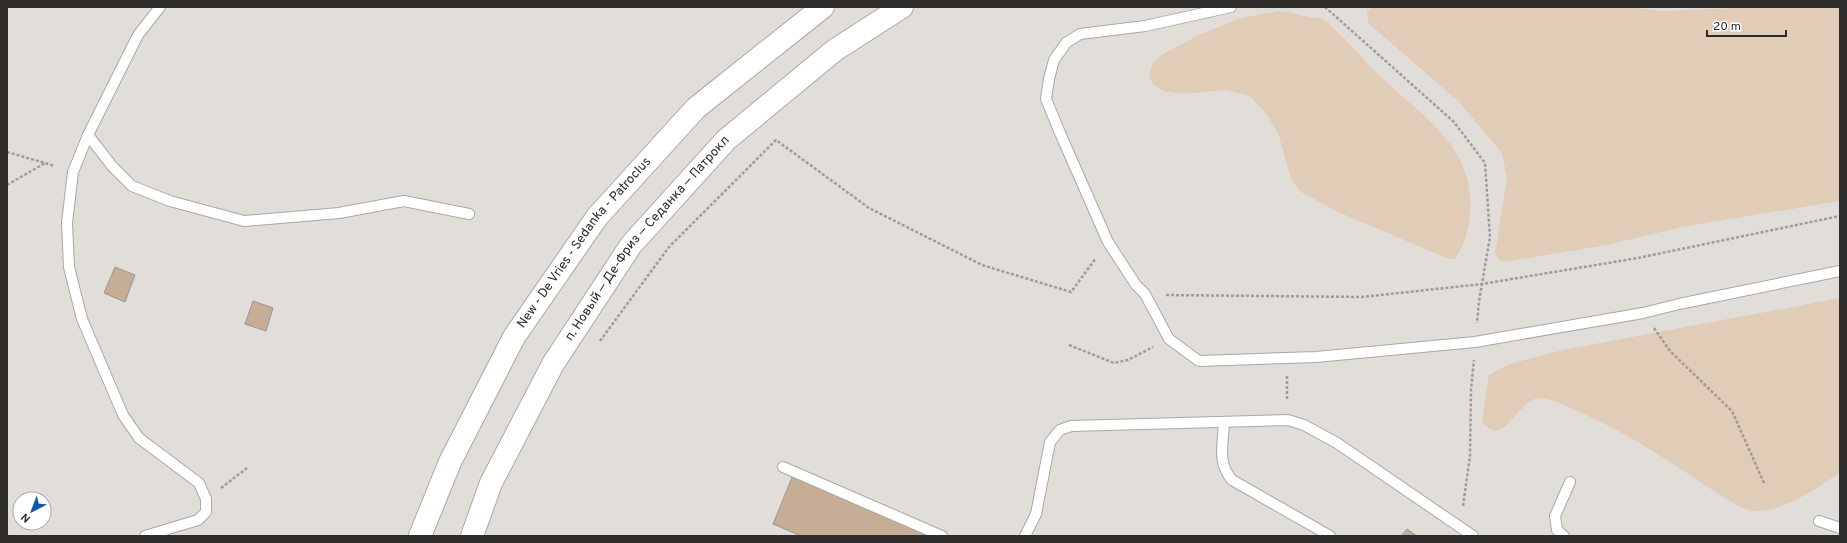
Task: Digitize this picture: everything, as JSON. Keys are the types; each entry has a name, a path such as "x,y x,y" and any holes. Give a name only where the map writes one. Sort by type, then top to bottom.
{"highway":[{"name":"New - De Vries - Sedanka - Patroclus","path":"420,536 450,462 514,337 597,217 696,108 823,7"},
{"name":"п. Новый — Де-Фриз — Седанка — Патрокл","path":"472,536 491,483 553,364 631,245 726,140 835,50 902,7"}],"lane":[{"path":"145,536 198,520 206,512 206,499 199,483 138,438 123,415 82,319 69,267 67,223 73,172 88,135 138,35 160,7"},
{"path":"1231,7 1144,26 1080,34 1066,43 1054,60 1046,99 1108,242 1136,285 1145,294 1170,339 1199,362 1286,359 1475,342 1644,313 1679,304 1840,271"},
{"path":"88,135 112,166 132,186 170,201 244,221 339,213 404,201 469,214"},
{"path":"1025,536 1036,514 1050,442 1060,430 1071,426 1224,423 1288,420 1304,425 1337,443 1461,526 1473,536"},
{"path":"1224,423 1222,461 1225,471 1232,480 1330,536"},
{"path":"783,467 942,536"},
{"path":"1564,536 1557,530 1555,516 1570,482"},
{"path":"1818,521 1840,528"}],"path":[{"path":"1325,7 1454,122 1485,163 1490,237 1482,284 1475,342 1471,389 1470,456 1461,526"},
{"path":"599,343 669,247 776,140 869,208 982,265 1072,292 1108,242"},
{"path":"7,152 73,172"},
{"path":"7,184 46,163"},
{"path":"1145,294 1362,297 1482,284 1638,258 1840,216"},
{"path":"1644,313 1670,351 1732,411 1764,483"},
{"path":"1069,344 1114,363 1128,360 1170,339"},
{"path":"1286,359 1288,420"},
{"path":"206,499 247,468"}],"shaded area":[{"path":"1372,7 1627,7 1662,11 1762,7 1840,7 1840,201 1682,227 1607,245 1505,262 1500,261 1495,253 1507,178 1502,153 1459,102 1368,23 1367,11"},
{"path":"1279,11 1320,18 1326,21 1389,85 1425,116 1454,149 1464,169 1470,191 1470,217 1465,240 1454,259 1449,259 1338,212 1301,192 1291,179 1279,136 1268,116 1250,96 1226,90 1183,94 1163,91 1152,83 1149,75 1153,63 1163,54 1197,36 1240,18"},
{"path":"1840,298 1840,473 1796,500 1783,505 1759,511 1743,508 1728,500 1637,441 1599,421 1554,401 1535,399 1521,409 1502,428 1496,431 1489,429 1482,421 1489,375 1509,364 1563,350"}],"building":[{"path":"115,267 135,275 125,302 104,293"},
{"path":"253,301 273,308 266,331 245,324"},
{"path":"793,475 938,536 801,536 773,524"},
{"path":"1407,529 1417,536 1401,536"}]}
